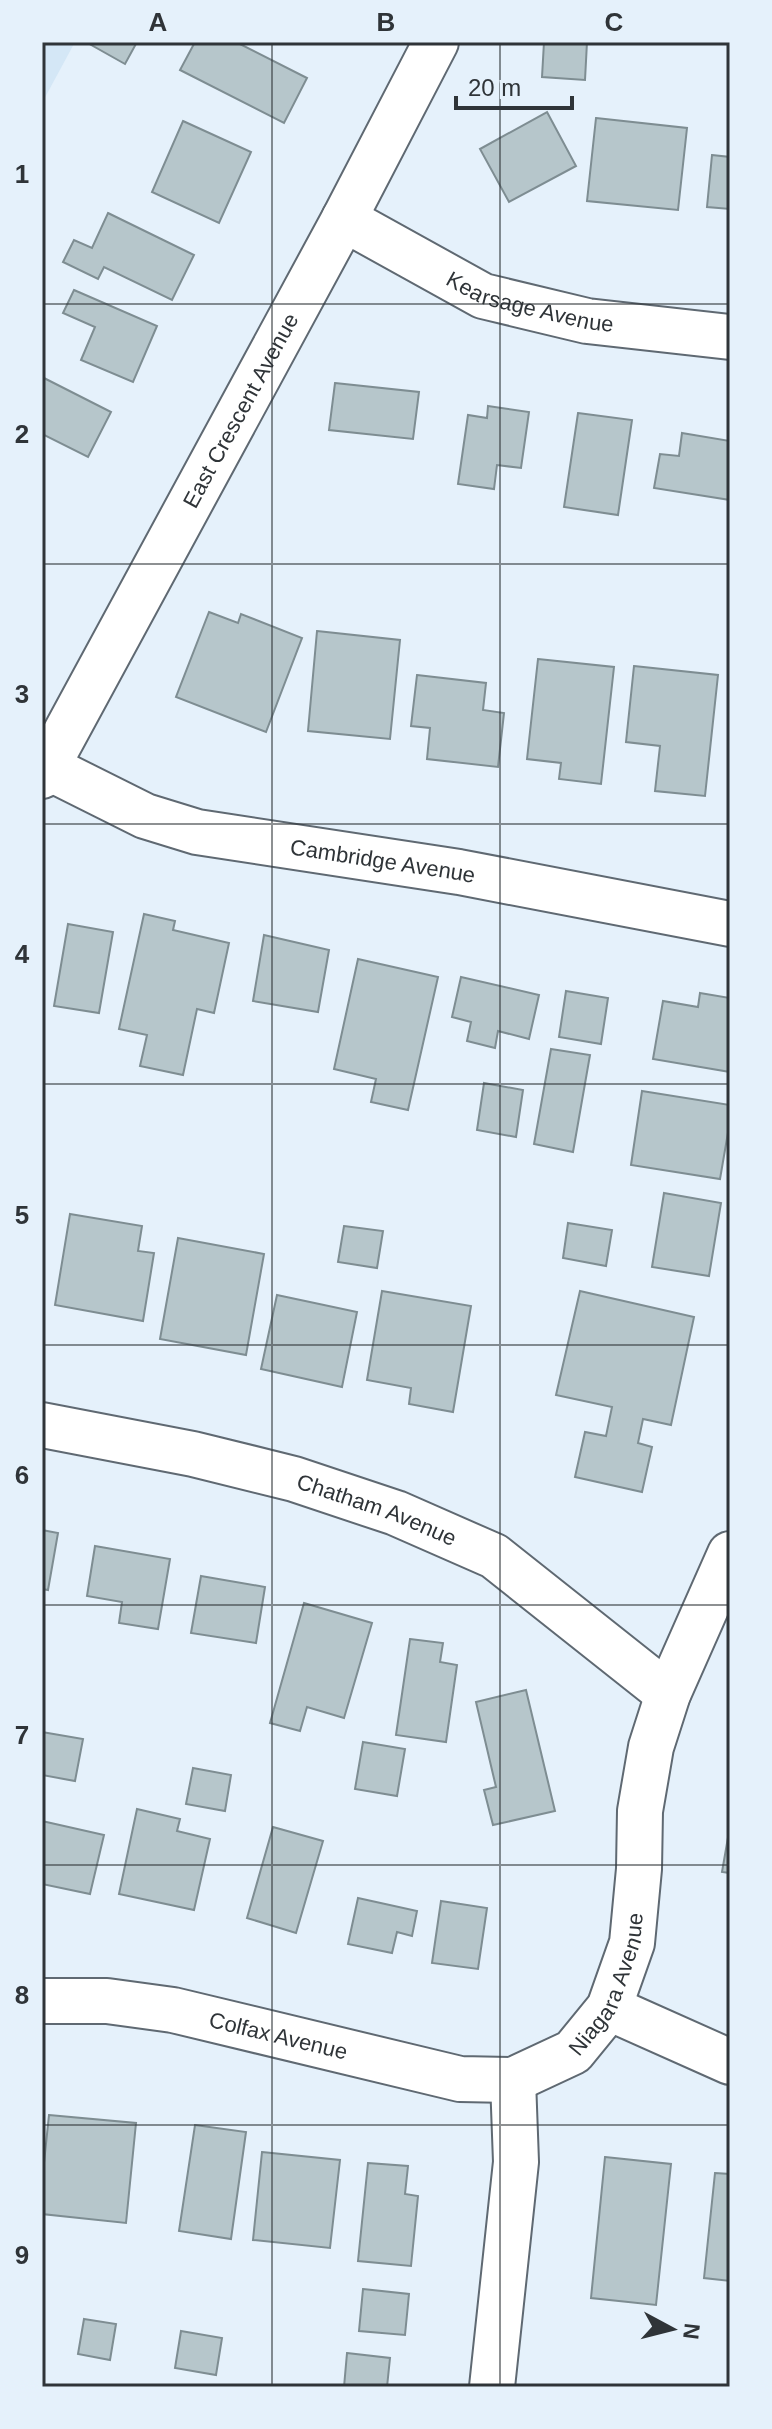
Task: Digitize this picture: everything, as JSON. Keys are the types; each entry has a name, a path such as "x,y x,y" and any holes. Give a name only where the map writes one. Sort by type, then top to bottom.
{"street":[{"name":"East Crescent Avenue","path":"44,772 344,219 436,42"},
{"name":"Kearsage Avenue","path":"344,219 483,296 587,321 730,337"},
{"name":"Cambridge Avenue","path":"44,772 145,816 197,832 459,872 730,924"},
{"name":"Chatham Avenue","path":"42,1425 193,1454 294,1479 410,1519 494,1556 668,1694"},
{"name":"Niagara Avenue","path":"513,2080 573,2052 609,2008 632,1943 639,1869 640,1811 651,1747 668,1694 730,1554"},
{"name":"Colfax Avenue","path":"42,2001 107,2001 173,2010 460,2079 513,2080"},
{"path":"609,2008 730,2062"},
{"path":"492,2387 516,2162 513,2080"}],"shaded area":[{"path":"42,42 75,42 42,103"}],"building":[{"path":"86,42 137,42 125,64"},
{"path":"195,42 236,42 307,78 284,123 180,70"},
{"path":"544,42 587,42 585,80 542,77"},
{"path":"547,112 576,166 509,202 480,149"},
{"path":"596,118 687,128 678,210 587,201"},
{"path":"183,121 251,152 219,223 152,192"},
{"path":"712,155 730,157 730,209 707,207"},
{"path":"108,213 194,255 172,300 104,267 98,279 63,262 74,240 92,248"},
{"path":"74,290 157,326 133,382 81,360 95,327 63,313"},
{"path":"42,377 111,412 88,457 42,434"},
{"path":"335,383 419,392 413,439 329,430"},
{"path":"488,406 529,412 521,468 497,465 494,489 458,484 468,415 487,418"},
{"path":"578,413 632,420 618,515 564,507"},
{"path":"682,433 730,441 730,500 654,488 660,454 679,456"},
{"path":"209,612 238,623 241,614 302,638 266,732 176,697"},
{"path":"317,631 400,640 390,739 308,731"},
{"path":"538,659 614,667 601,784 559,779 561,763 527,759"},
{"path":"634,666 718,675 705,796 655,791 660,746 626,742"},
{"path":"417,675 486,683 483,710 504,713 498,767 427,759 430,728 411,726"},
{"path":"144,914 175,921 173,930 229,943 214,1013 197,1009 183,1075 140,1066 147,1035 119,1029"},
{"path":"68,924 113,932 99,1013 54,1006"},
{"path":"264,935 329,950 318,1012 253,1001"},
{"path":"358,959 438,977 408,1110 371,1102 376,1079 334,1069"},
{"path":"461,977 539,995 529,1039 498,1031 495,1048 467,1041 471,1022 452,1017"},
{"path":"566,991 608,998 601,1044 559,1037"},
{"path":"700,993 730,998 730,1072 653,1059 663,1001 698,1007"},
{"path":"551,1049 590,1055 573,1152 534,1144"},
{"path":"484,1083 523,1090 516,1137 477,1130"},
{"path":"642,1091 730,1105 720,1179 631,1165"},
{"path":"664,1193 721,1203 709,1276 652,1267"},
{"path":"70,1214 142,1226 138,1251 154,1253 143,1321 55,1305"},
{"path":"568,1223 612,1230 606,1266 563,1258"},
{"path":"344,1226 383,1231 377,1268 338,1262"},
{"path":"178,1238 264,1254 246,1355 160,1339"},
{"path":"382,1291 471,1306 453,1412 409,1404 411,1388 367,1380"},
{"path":"580,1291 694,1317 671,1425 643,1419 638,1443 652,1447 642,1492 575,1477 585,1432 606,1436 612,1407 556,1395"},
{"path":"277,1295 357,1312 342,1387 261,1369"},
{"path":"42,1530 58,1533 48,1590 42,1589"},
{"path":"95,1546 170,1559 158,1629 119,1623 122,1602 87,1596"},
{"path":"201,1576 265,1587 256,1643 191,1633"},
{"path":"304,1603 372,1623 344,1718 307,1707 300,1731 270,1723"},
{"path":"410,1639 443,1643 440,1662 457,1665 446,1742 396,1735"},
{"path":"526,1690 555,1811 493,1825 484,1790 496,1787 476,1702"},
{"path":"42,1732 83,1739 75,1781 42,1775"},
{"path":"363,1742 405,1749 397,1796 355,1789"},
{"path":"193,1768 231,1775 225,1811 186,1804"},
{"path":"137,1809 180,1819 177,1831 210,1839 194,1910 119,1894"},
{"path":"42,1821 104,1835 90,1894 42,1884"},
{"path":"730,1826 730,1873 722,1872"},
{"path":"273,1827 323,1841 296,1933 247,1918"},
{"path":"358,1898 417,1911 412,1936 397,1932 392,1953 348,1944"},
{"path":"441,1901 487,1908 478,1969 432,1963"},
{"path":"49,2115 136,2123 126,2223 42,2214"},
{"path":"195,2125 246,2132 231,2239 179,2231"},
{"path":"262,2152 340,2160 330,2248 253,2240"},
{"path":"605,2157 671,2164 656,2305 591,2298"},
{"path":"368,2163 408,2166 405,2194 418,2196 411,2266 358,2261"},
{"path":"715,2173 730,2174 730,2281 704,2278"},
{"path":"363,2289 409,2294 405,2335 359,2331"},
{"path":"84,2319 116,2324 110,2360 78,2354"},
{"path":"181,2331 222,2338 216,2375 175,2368"},
{"path":"347,2353 390,2358 387,2387 344,2387"}]}
